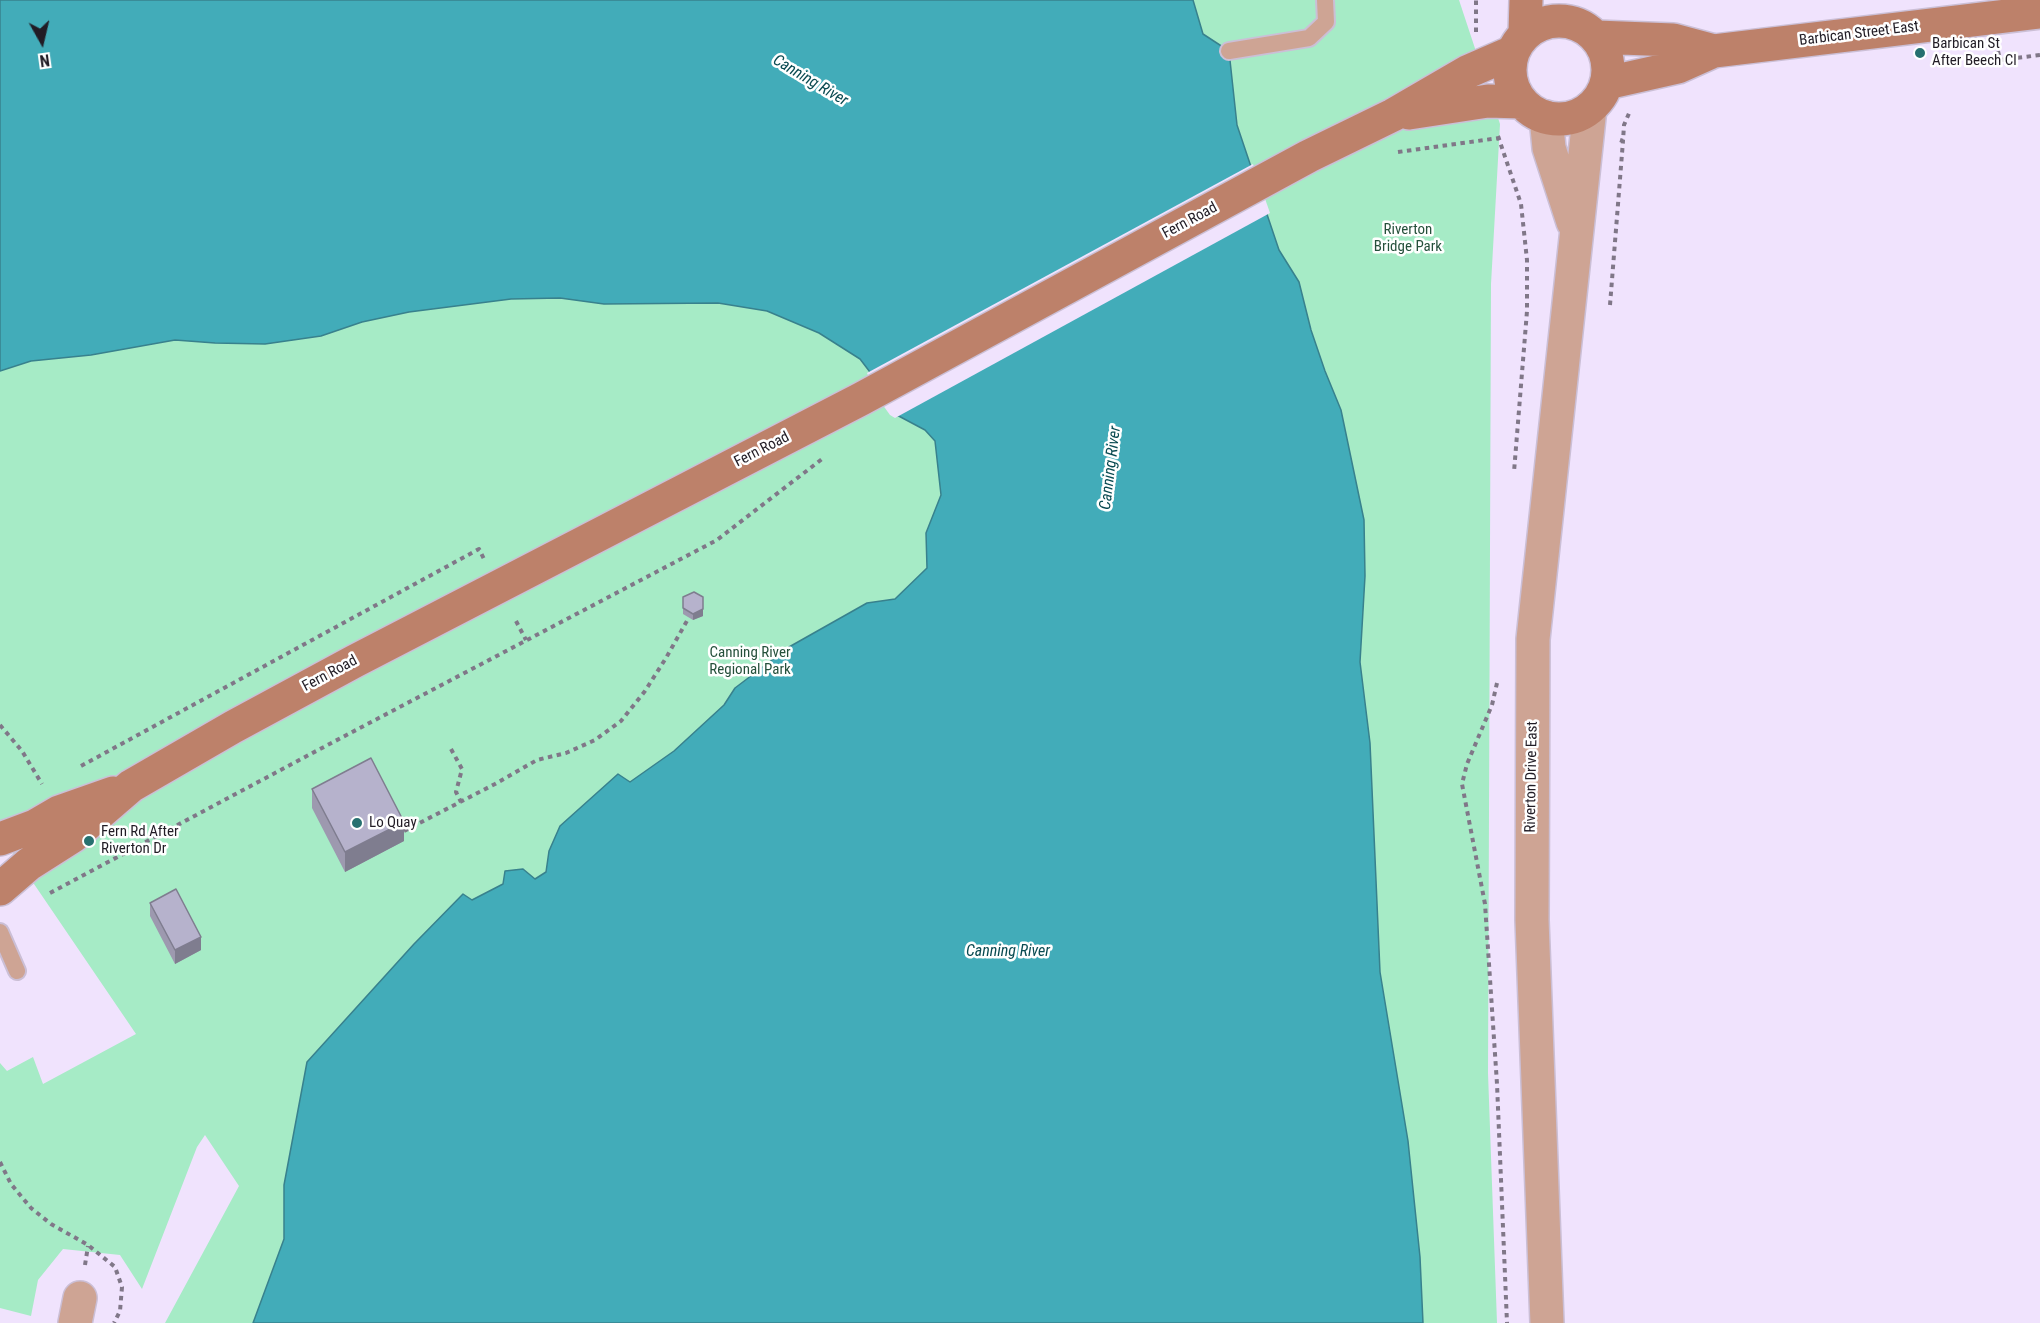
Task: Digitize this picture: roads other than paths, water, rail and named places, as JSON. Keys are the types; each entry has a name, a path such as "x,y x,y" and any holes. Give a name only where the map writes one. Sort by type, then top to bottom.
{"street":[{"name":"Riverton Drive East","path":"1526,0 1519,43 1510,64 1510,78 1515,91 1539,122 1576,232"},
{"name":"Riverton Drive East","path":"1548,1323 1532,920 1533,639 1552,482 1587,141 1609,67 1605,50 1574,0"},
{"name":"Barbican Street East","path":"1599,96 1714,51 2040,12"},
{"path":"1519,43 1537,26 1550,21 1565,21 1579,25 1594,34"},
{"name":"Barbican Street East","path":"1594,34 1673,40 1714,51"},
{"name":"Fern Road","path":"0,839 34,826 59,812 131,786 233,727 355,661 861,399 1309,156 1393,115 1519,43"},
{"path":"1539,122 1577,116 1599,96"},
{"name":"Fern Road","path":"1393,115 1488,101 1539,122"},
{"name":"Fern Road","path":"0,889 29,864 74,836 131,786"}],"lane":[{"path":"1229,51 1309,38 1326,22 1325,0"},
{"path":"0,932 17,971"}],"water":[{"name":"Canning River","path":"0,0 1193,0 1203,34 1229,51 1237,125 1279,250 1299,282 1311,330 1341,410 1364,520 1365,576 1360,662 1370,743 1380,972 1408,1141 1420,1257 1423,1323 253,1323 284,1239 284,1185 307,1062 414,944 463,894 472,900 503,884 505,871 523,869 535,879 546,872 549,851 560,826 618,774 630,782 674,751 724,705 735,688 789,647 867,603 895,599 927,568 926,533 941,495 935,441 925,430 893,413 873,376 860,359 819,333 767,311 718,303 604,304 560,298 511,299 409,312 362,322 321,336 265,344 175,340 91,355 31,361 0,371"}],"place":[{"name":"Barbican St After Beech Cl","path":"1920,53"},
{"name":"Lo Quay","path":"357,823"},
{"name":"Fern Rd After Riverton Dr","path":"89,841"}],"park label":[{"name":"Riverton Bridge Park","path":"1408,238"},
{"name":"Canning River Regional Park","path":"750,662"}]}
